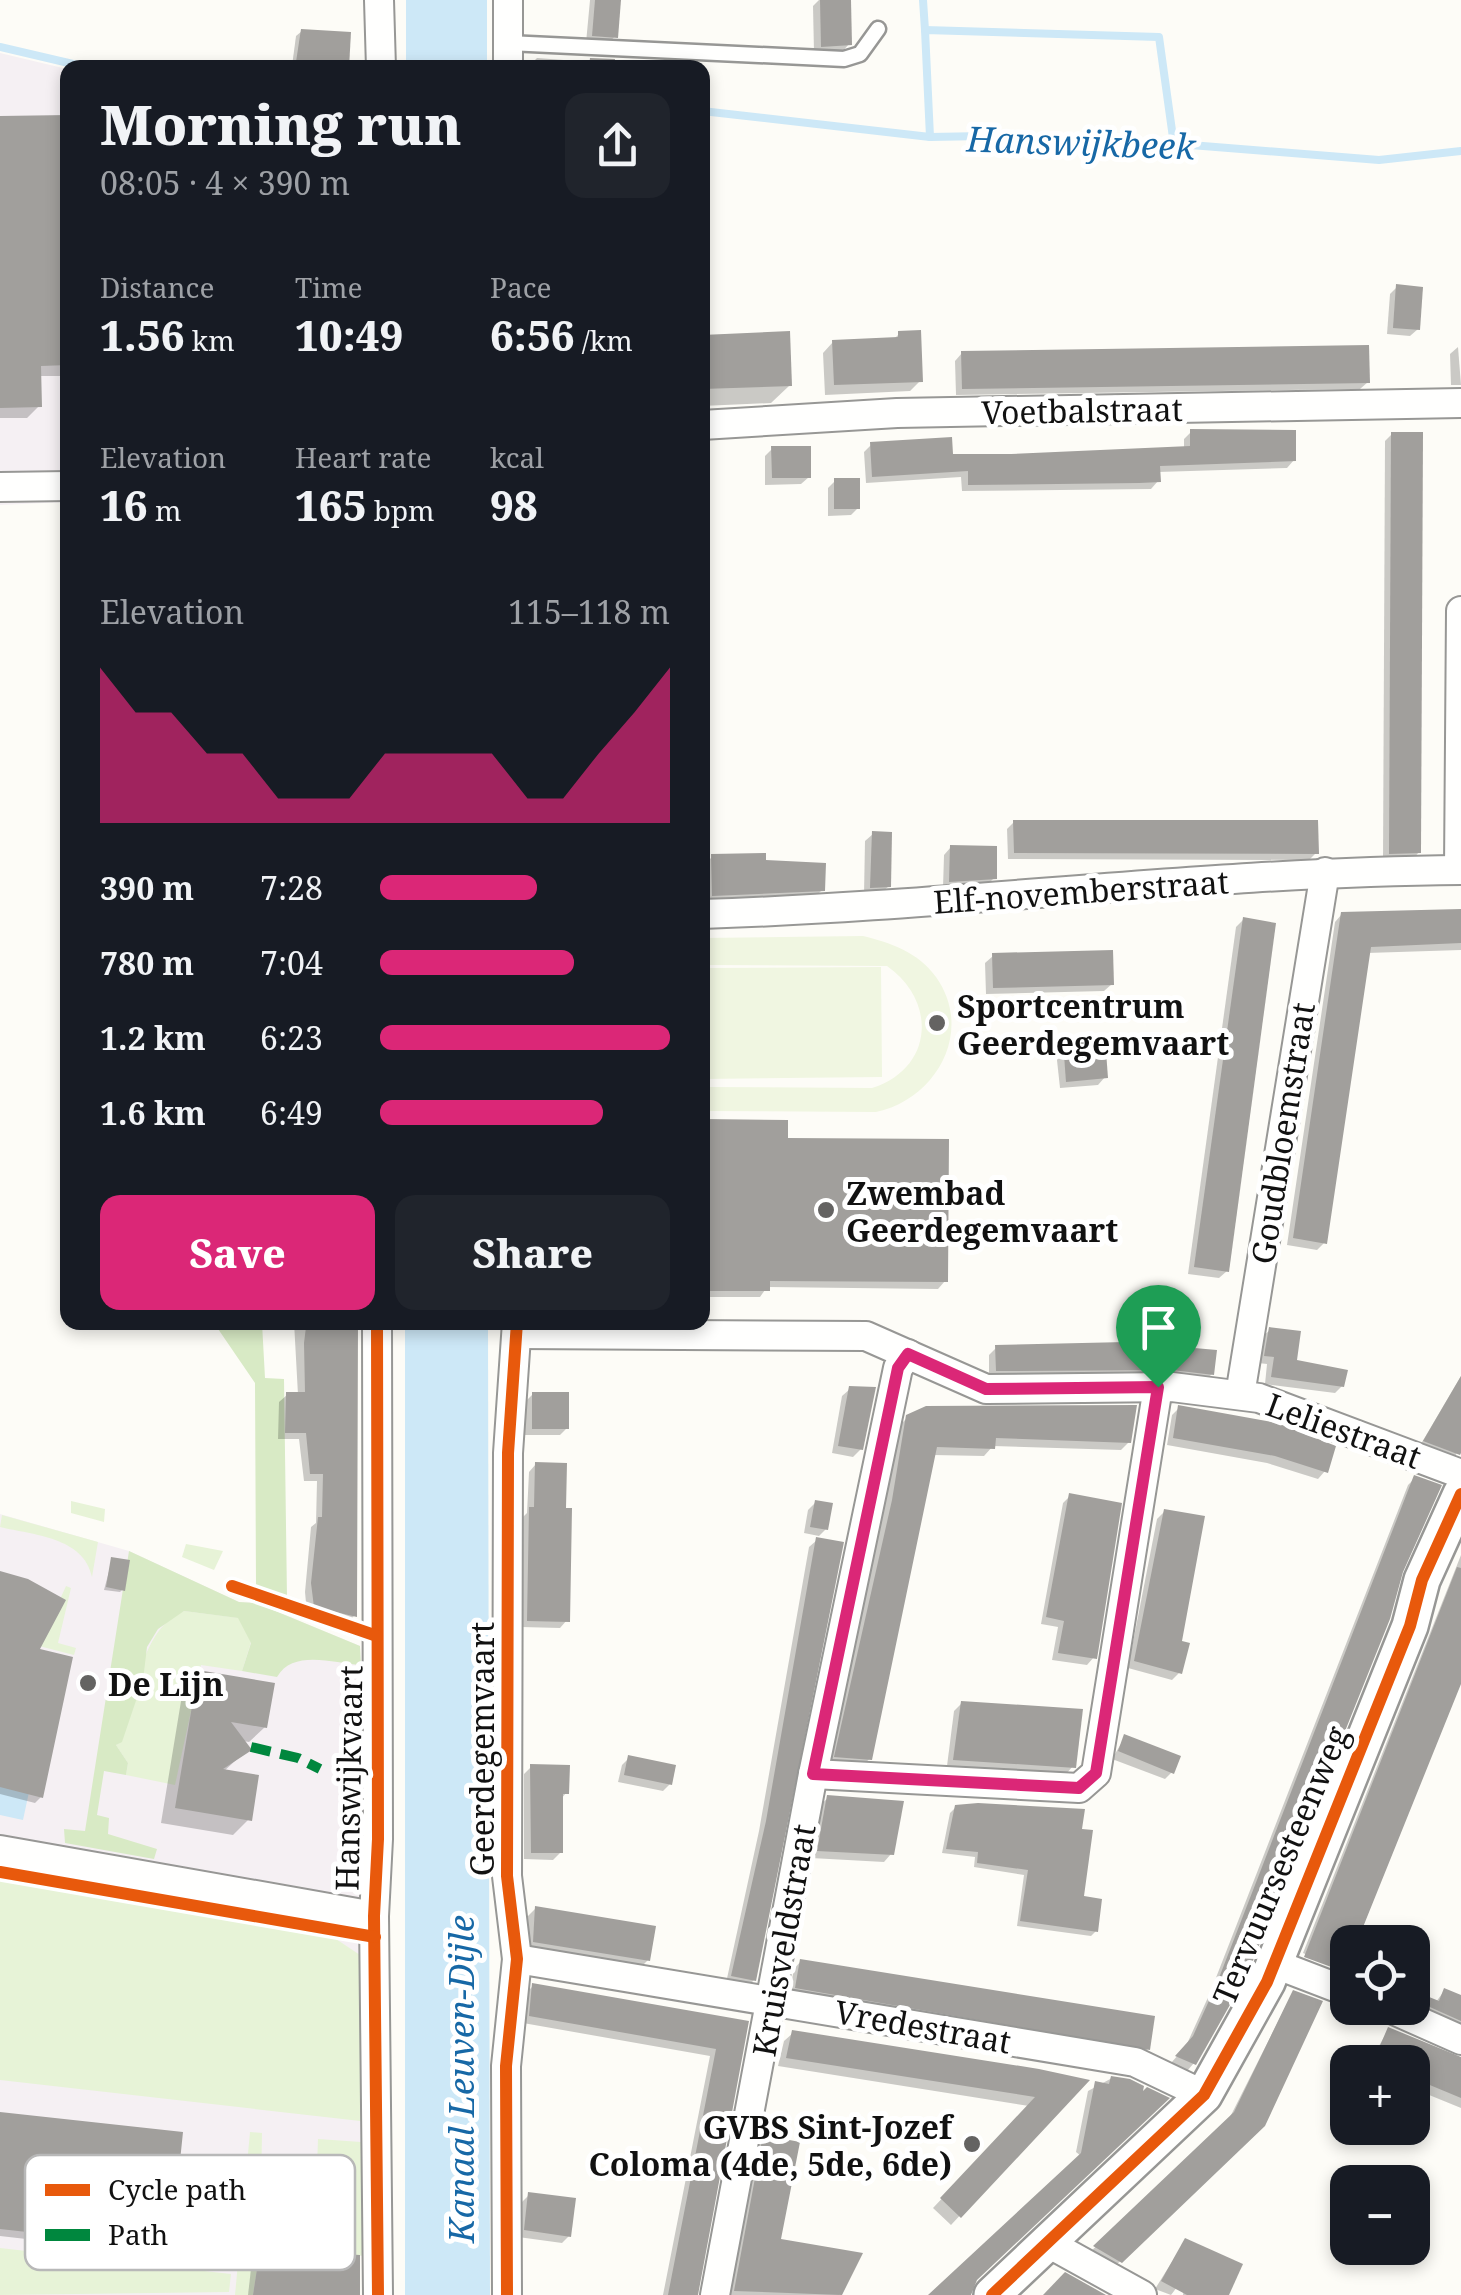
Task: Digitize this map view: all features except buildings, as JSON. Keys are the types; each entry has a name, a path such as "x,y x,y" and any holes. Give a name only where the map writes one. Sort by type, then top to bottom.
{"street":[{"path":"379,0 381,60"},
{"path":"508,0 508,55"},
{"name":"Voetbalstraat","path":"710,424 897,413 1461,403"},
{"path":"0,488 60,486"},
{"path":"1460,870 1461,612"},
{"name":"Elf-novemberstraat","path":"710,914 827,910 1325,872 1460,870"},
{"name":"Goudbloemstraat","path":"1240,1394 1325,872"},
{"name":"Hanswijkvaart","path":"376,1330 378,1839 374,1916 378,2295"},
{"name":"Geerdegemvaart","path":"507,2295 506,2066 517,1958 507,1876 508,1452 517,1330"},
{"name":"Leliestraat","path":"604,1330 866,1336 986,1389 1158,1387 1240,1394 1290,1406 1461,1474"},
{"name":"Kruisveldstraat","path":"715,2295 813,1774 898,1368 908,1354"},
{"path":"813,1774 1079,1788 1090,1782 1096,1773 1158,1387"},
{"name":"Tervuursesteenweg","path":"992,2295 1204,2095 1275,1964 1410,1626 1448,1547 1461,1494"},
{"path":"0,1850 374,1916"},
{"name":"Vredestraat","path":"517,1958 1135,2062 1204,2095"},
{"path":"1275,1964 1330,1985"},
{"path":"1427,2025 1461,2040"},
{"path":"1048,2243 1142,2295"}],"lane":[{"path":"508,55 844,59 860,54 878,29"}],"shaded area":[{"path":"0,53 60,67 60,502 0,505"},
{"path":"0,1514 129,1551 239,1602 256,1603 360,1646 369,1961 369,2256 355,2255 355,2155 25,2155 25,2270 257,2270 253,2295 0,2295"}],"green space":[{"name":"Sportcentrum Geerdegemvaart","path":"863,936 894,945 921,961 936,977 947,998 950,1041 943,1061 916,1094 876,1112 710,1111 710,1087 872,1088 908,1065 922,1033 914,997 887,966 710,965 710,938"},
{"path":"881,967 882,1077 710,1079 710,968"},
{"path":"219,1330 262,1330 265,1378 284,1379 287,1598 256,1585 255,1383"},
{"path":"71,1501 105,1509 104,1522 71,1513"},
{"path":"2,1515 98,1542 92,1577 79,1553 55,1540 0,1527"},
{"path":"186,1544 223,1551 214,1570 182,1557"},
{"path":"129,1551 239,1602 256,1603 360,1646 361,1665 303,1660 284,1668 277,1677 242,1671 251,1643 238,1618 184,1611 158,1629 147,1647 143,1680 122,1742 116,1745 128,1763 126,1775 104,1771 97,1815 109,1818 108,1834 157,1849 154,1859 65,1843 64,1829 85,1831"},
{"path":"66,1586 71,1588 58,1643 76,1648 74,1655 39,1646"},
{"path":"184,1611 239,1618 251,1642 242,1671 201,1665 175,1785 126,1775 128,1763 116,1745 122,1741 148,1649 169,1620"},
{"path":"0,1877 330,1935 369,1961 378,2123 0,2080"},
{"path":"250,2132 262,2133 262,2155 248,2155"},
{"path":"318,2139 361,2142 365,2256 355,2255 355,2155 317,2155"},
{"path":"0,2248 25,2251 25,2270 195,2270 231,2274 229,2292 0,2295"},
{"path":"237,2270 257,2270 253,2295 235,2295"}],"water":[{"path":"406,0 487,0 487,60 406,60"},
{"name":"Kanaal Leuven-Dijle","path":"405,1330 488,1330 490,2295 405,2295"},
{"path":"0,1783 29,1792 23,1820 0,1815"}],"waterway":[{"path":"923,0 925,30"},
{"path":"930,137 925,30 1159,37 1174,145"},
{"name":"Hanswijkbeek","path":"0,47 60,61"},
{"name":"Hanswijkbeek","path":"710,112 930,137 984,136 1088,146 1153,142 1379,160 1461,151"}],"marked path":[{"path":"251,1747 298,1758 320,1769"}],"cycle path":[{"path":"377,1330 378,1839 374,1916 378,2295"},
{"path":"507,2295 506,2066 517,1959 507,1876 508,1453 516,1330"},
{"path":"992,2295 1204,2095 1267,1982 1410,1626 1422,1580 1461,1494"},
{"path":"232,1586 377,1636"},
{"path":"0,1872 375,1937"}],"place":[{"name":"Sportcentrum Geerdegemvaart","path":"937,1023"},
{"name":"Zwembad Geerdegemvaart","path":"826,1210"},
{"name":"De Lijn","path":"88,1683"},
{"name":"GVBS Sint-Jozef Coloma (4de, 5de, 6de)","path":"972,2144"}],"route":[{"path":"908,1354 971,1386 986,1389 1158,1387 1096,1773 1090,1782 1079,1788 813,1774 898,1368 908,1354"}]}
